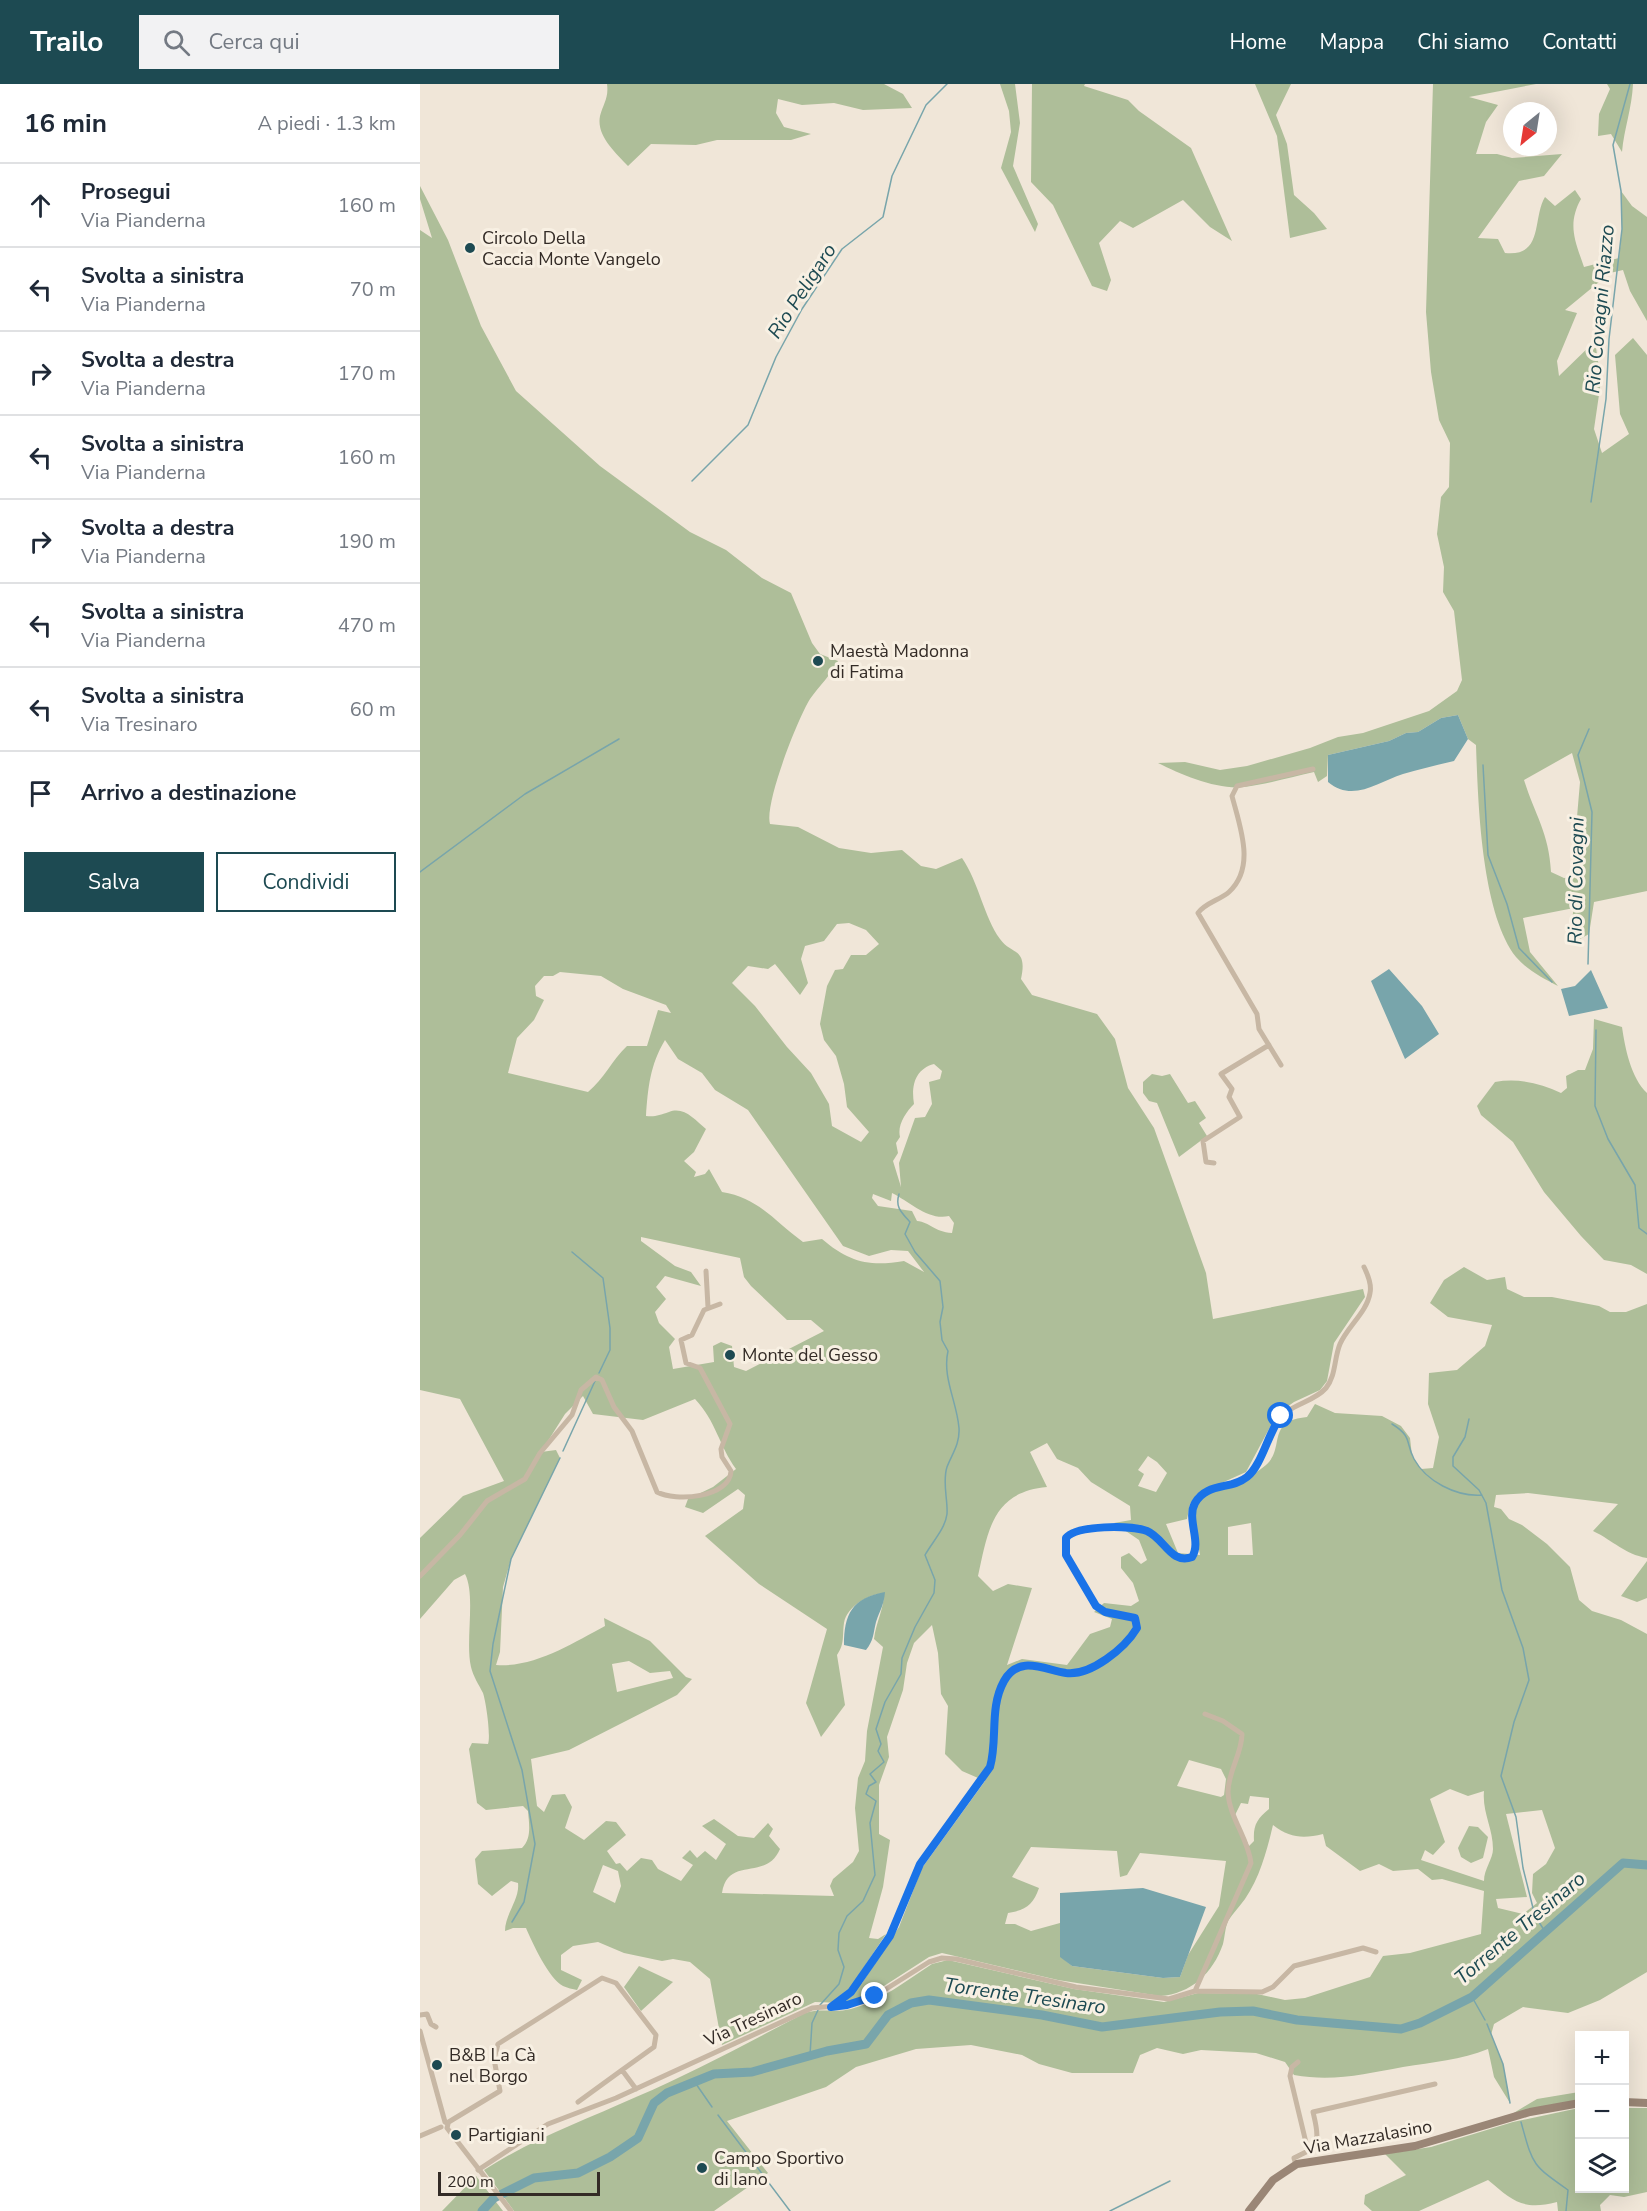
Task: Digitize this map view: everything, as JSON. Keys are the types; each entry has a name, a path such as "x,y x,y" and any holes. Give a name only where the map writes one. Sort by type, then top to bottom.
{"main road":[{"path":"1629,2103 1647,2103"},
{"name":"Via Mazzalasino","path":"1249,2211 1273,2180 1296,2165 1415,2146 1530,2112 1575,2104"}],"street":[{"path":"1281,1065 1259,1029 1257,1014 1198,913 1223,897 1240,879 1245,848 1232,796 1238,786 1313,769"},
{"path":"1214,1163 1206,1162 1203,1141 1240,1117 1229,1097 1232,1089 1221,1074 1269,1045"},
{"path":"831,2007 851,1992 890,1936 920,1864 990,1767 994,1755 993,1724 1004,1681 1018,1669 1030,1665 1046,1666 1067,1673 1084,1669 1116,1653 1137,1628 1135,1618 1105,1612 1096,1606 1066,1555 1066,1538 1073,1532 1083,1530 1138,1529 1156,1537 1174,1556 1182,1559 1192,1557 1195,1550 1192,1510 1198,1498 1208,1490 1245,1478 1256,1465 1281,1416 1294,1406 1321,1392 1330,1382 1340,1345 1368,1300 1371,1288 1364,1267"},
{"path":"420,1576 460,1535 487,1501 525,1479 540,1453 572,1414 581,1390 596,1377 602,1380 614,1407 632,1431 657,1492 667,1498 687,1498 717,1491 726,1484 731,1471 722,1457 721,1449 730,1424 700,1368 686,1363 681,1340 692,1335 708,1306 706,1271"},
{"path":"708,1306 720,1304"},
{"path":"1195,1991 1251,1863 1249,1846 1228,1795 1231,1769 1242,1743 1242,1734 1223,1721 1204,1714"},
{"name":"Via Tresinaro","path":"478,2170 548,2124 636,2089 819,2006 847,2005 875,1996 929,1962 942,1958 956,1959 1076,1988 1169,1999 1195,1991 1262,1992 1273,1987 1294,1966 1363,1948 1376,1952"},
{"path":"420,2136 445,2125 500,2091 494,2058 498,2044 602,1978 616,1983 656,2035 654,2047 578,2102"},
{"path":"420,2015 427,2014 431,2024 436,2027"},
{"path":"420,2031 445,2125 511,2211"},
{"path":"1298,2062 1292,2067 1290,2076 1308,2151"},
{"path":"622,2070 636,2089"},
{"path":"1296,2165 1294,2158 1308,2151 1316,2143 1317,2133 1313,2112 1435,2084"}],"green space":[{"path":"607,84 884,84 903,94 912,108 863,110 834,103 802,105 778,99 776,113 784,127 811,134 791,140 717,140 696,145 651,144 628,166 608,144 601,130 600,116 606,97"},
{"path":"1000,84 1015,84 1020,123 1013,166 1038,224 1035,232 1001,168 1011,132 1009,111"},
{"path":"1032,84 1085,84 1084,86 1128,100 1139,111 1191,148 1232,241 1210,227 1183,200 1133,228 1120,221 1099,243 1111,280 1107,291 1092,286 1053,205 1031,182"},
{"path":"1255,84 1291,84 1276,115 1287,144 1294,195 1314,213 1327,229 1290,238 1277,136"},
{"path":"1433,84 1536,84 1469,97 1498,105 1486,122 1476,154 1497,154 1512,158 1562,154 1544,176 1519,181 1478,238 1498,239 1505,253 1517,253 1526,249 1535,235 1545,197 1555,206 1575,190 1581,199 1573,225 1584,267 1619,258 1622,229 1621,191 1632,206 1647,217 1647,321 1630,291 1623,270 1610,273 1565,310 1577,313 1557,361 1559,376 1595,341 1601,381 1594,429 1602,453 1629,434 1620,414 1615,355 1633,338 1647,355 1647,891 1594,902 1589,934 1580,939 1572,918 1574,908 1523,918 1530,952 1558,986 1520,962 1504,937 1495,913 1488,885 1480,825 1476,745 1468,739 1458,715 1441,718 1418,732 1406,733 1389,741 1328,755 1327,776 1318,782 1314,772 1253,786 1223,786 1189,777 1158,763 1185,762 1220,770 1247,766 1310,748 1338,737 1363,733 1429,711 1457,691 1462,680 1454,611 1443,592 1444,567 1437,534 1441,497 1449,487 1450,443 1439,420 1431,372 1426,312","holes":["1572,753 1580,782 1577,817 1582,862 1579,876 1564,878 1551,872 1544,835 1524,780"]},
{"path":"1607,84 1633,84 1622,152 1611,134 1598,136 1599,114 1610,89"},
{"path":"420,186 448,240 481,326 516,391 600,466 690,532 726,550 762,578 791,593 812,643 820,654 838,661 810,699 798,724 777,781 772,799 770,824 798,827 839,848 871,853 902,850 921,866 936,869 962,858 973,878 994,930 1004,944 1020,956 1023,969 1021,979 1032,995 1097,1014 1115,1039 1128,1088 1154,1128 1206,1273 1213,1319 1363,1289 1365,1297 1334,1343 1327,1381 1320,1390 1294,1402 1277,1414 1246,1472 1197,1494 1190,1504 1187,1519 1166,1524 1178,1553 1200,1555 1192,1510 1202,1494 1244,1479 1266,1465 1275,1451 1281,1429 1294,1420 1307,1417 1315,1404 1335,1413 1382,1416 1401,1426 1410,1438 1412,1456 1421,1469 1433,1468 1439,1437 1428,1404 1429,1373 1457,1370 1485,1346 1492,1325 1448,1317 1430,1303 1444,1280 1464,1267 1487,1280 1505,1277 1507,1289 1524,1297 1552,1297 1599,1306 1610,1312 1626,1312 1647,1304 1647,1558 1625,1550 1593,1531 1618,1504 1528,1493 1496,1495 1494,1507 1501,1509 1509,1519 1522,1525 1547,1544 1570,1567 1579,1600 1592,1611 1621,1620 1647,1634 1647,1972 1600,2000 1568,2013 1523,2007 1494,2024 1491,2035 1503,2064 1510,2103 1494,2077 1488,2049 1447,2060 1322,2078 1294,2075 1285,2062 1256,2053 1201,2050 1183,2054 1157,2048 1140,2055 1133,2073 1072,2073 1039,2064 1022,2055 971,2045 916,2049 856,2067 826,2087 727,2121 768,2173 714,2211 514,2211 484,2170 540,2139 679,2077 805,2013 845,2010 873,2001 932,1964 948,1960 1074,1989 1164,2002 1198,1993 1257,1994 1285,2000 1305,1998 1370,1977 1383,1956 1410,1953 1481,1934 1484,1891 1442,1879 1432,1880 1418,1869 1393,1871 1379,1864 1360,1871 1326,1846 1323,1834 1309,1837 1297,1836 1285,1833 1273,1825 1259,1873 1245,1899 1228,1921 1219,1954 1207,1973 1182,1991 1160,1996 1058,1980 942,1953 929,1957 870,1995 842,2003 815,2002 722,2045 710,1979 690,1962 673,1959 662,1961 624,1953 598,1942 573,1946 561,1955 561,1970 582,1980 577,1990 563,1986 552,1976 541,1960 526,1928 513,1928 505,1931 507,1919 517,1895 518,1883 511,1881 492,1896 478,1884 475,1859 482,1851 522,1848 529,1835 528,1811 523,1806 486,1810 477,1803 469,1749 472,1743 488,1744 489,1734 483,1693 473,1674 469,1656 470,1594 465,1574 454,1580 420,1619 420,1538 463,1496 504,1481 460,1399 420,1390 420,230 432,238 420,199","holes":["849,923 866,930 879,944 866,955 851,955 843,969 835,970 827,986 820,1024 824,1040 836,1056 844,1084 847,1107 869,1132 861,1142 832,1126 829,1104 811,1073 755,1006 732,983 748,966 768,969 775,964 800,995 808,983 801,959 805,946 824,941 837,924","560,972 601,976 623,989 666,1005 671,1013 658,1010 647,1046 627,1046 588,1092 508,1073 517,1038 534,1020 544,1000 536,996 535,986 544,976 553,976","665,1040 678,1059 702,1073 715,1090 748,1110 843,1246 869,1256 891,1250 908,1251 924,1272 904,1261 892,1263 860,1261 841,1253 822,1239 803,1242 766,1211 746,1199 722,1192 709,1169 705,1174 694,1177 696,1172 684,1161 694,1152 706,1129 689,1115 680,1111 646,1116 653,1068","934,1064 942,1071 940,1079 929,1082 932,1104 925,1117 915,1118 899,1163 901,1187 893,1161 898,1153 896,1143 900,1137 901,1123 914,1104 913,1091 919,1074","892,1193 934,1216 949,1216 954,1223 952,1233 917,1221 912,1211 878,1206 872,1198 873,1194 891,1201","641,1237 740,1258 744,1277 787,1320 811,1320 824,1331 746,1371 734,1367 732,1346 721,1342 713,1346 714,1362 673,1369 669,1347 675,1339 659,1323 655,1312 666,1299 656,1287 665,1276 701,1286 691,1272 675,1266 641,1241","583,1396 593,1414 643,1420 695,1399 708,1416 736,1469 713,1487 688,1499 685,1507 703,1513 738,1489 745,1495 743,1509 705,1536 759,1584 827,1629 806,1703 821,1737 845,1705 837,1655 842,1643 846,1617 849,1611 860,1602 884,1593 874,1639 883,1647 867,1731 865,1761 858,1778 855,1808 859,1851 853,1862 833,1879 830,1886 834,1896 722,1893 726,1882 732,1875 766,1864 774,1859 780,1849 769,1836 773,1829 768,1823 754,1838 738,1836 714,1819 702,1826 726,1844 716,1860 705,1851 697,1858 690,1850 682,1858 693,1865 681,1881 658,1869 652,1860 641,1858 627,1871 620,1863 616,1864 607,1851 626,1835 616,1822 606,1821 584,1840 565,1828 572,1807 565,1794 552,1795 544,1812 537,1806 531,1759 569,1750 677,1695 692,1679 686,1677 650,1641 604,1618 605,1626 553,1653 525,1663 496,1665 500,1652 503,1587 511,1559 560,1458 556,1450 541,1452 565,1414","1047,1443 1057,1459 1078,1468 1091,1482 1130,1506 1131,1520 1114,1523 1139,1540 1147,1560 1141,1564 1129,1553 1121,1557 1121,1568 1133,1583 1139,1601 1131,1606 1104,1603 1094,1612 1112,1619 1110,1627 1090,1634 1067,1665 1022,1659 1007,1665 1032,1588 1008,1584 993,1591 978,1576 985,1544 996,1516 1014,1497 1029,1490 1047,1487 1030,1452","1148,1456 1167,1473 1156,1492 1138,1486 1144,1474 1138,1470","1251,1523 1253,1555 1228,1555 1228,1527","932,1625 938,1653 941,1694 948,1706 945,1754 962,1771 985,1781 922,1868 899,1927 862,1983 856,1979 886,1934 878,1939 869,1938 883,1887 890,1840 879,1834 879,1785 889,1757 887,1737 903,1690 907,1663 914,1643","629,1661 650,1673 670,1671 673,1678 617,1692 612,1664","1189,1760 1221,1769 1226,1779 1224,1795 1221,1797 1177,1786","1450,1789 1468,1796 1484,1791 1493,1849 1484,1881 1421,1860 1425,1850 1433,1855 1445,1842 1430,1799","1250,1796 1269,1798 1269,1809 1257,1823 1254,1841 1249,1846 1235,1815 1241,1803 1248,1804","1542,1810 1555,1848 1546,1864 1533,1874 1532,1893 1537,1903 1523,1914 1498,1908 1496,1899 1527,1897 1506,1814","1031,1847 1117,1851 1120,1877 1127,1875 1140,1853 1226,1861 1219,1906 1188,1955 1180,1977 1163,1978 1072,1966 1060,1956 1060,1923 1031,1931 1015,1924 1005,1924 1008,1913 1024,1908 1034,1899 1039,1888 1012,1877","603,1865 618,1871 621,1886 615,1903 593,1892"]},
{"path":"1594,1019 1622,1027 1633,1071 1641,1087 1647,1093 1647,1274 1631,1265 1604,1260 1544,1192 1513,1142 1481,1115 1477,1106 1495,1082 1529,1082 1561,1093 1567,1088 1566,1076 1578,1070 1585,1070 1593,1049"},
{"path":"1152,1074 1162,1076 1170,1074 1188,1103 1195,1101 1206,1118 1199,1123 1207,1136 1179,1157 1157,1103 1149,1101 1143,1093 1143,1082"},
{"path":"1647,1561 1647,1598 1637,1602 1621,1596"},
{"path":"1469,1826 1478,1827 1488,1837 1483,1858 1471,1863 1461,1857 1458,1848"},
{"path":"639,1966 673,1982 641,2011 624,1987"},
{"path":"1575,2093 1575,2102 1512,2114 1537,2099"},
{"path":"1629,2108 1647,2108 1647,2192 1624,2197 1610,2195 1600,2205 1601,2211 1558,2211 1557,2202 1527,2205 1512,2199 1488,2180 1419,2211 1372,2211 1364,2204 1365,2195 1406,2175 1385,2154 1431,2147 1513,2122 1575,2109 1575,2193 1629,2193"},
{"path":"476,2176 503,2211 442,2211"}],"water":[{"path":"1458,715 1468,739 1454,761 1403,774 1356,791 1337,788 1328,782 1328,755 1389,741 1406,733 1418,732 1441,718"},
{"path":"1389,969 1422,1006 1439,1034 1405,1059 1371,981"},
{"path":"1591,970 1608,1008 1569,1016 1561,989 1575,986"},
{"path":"885,1592 872,1640 866,1650 844,1645 846,1624 852,1609 865,1598"},
{"path":"1143,1888 1206,1907 1180,1977 1163,1978 1072,1966 1060,1957 1060,1893"}],"waterway":[{"name":"Rio Peligaro","path":"692,481 748,425 776,357 802,309 842,249 883,217 892,176 926,105 947,84"},
{"name":"Rio Covagni Riazzo","path":"1591,502 1606,399 1609,339 1622,229 1621,191 1613,145 1630,84"},
{"name":"Rio di Covagni","path":"1588,964 1592,812 1578,755 1589,729"},
{"path":"420,872 525,794 619,739"},
{"name":"Rio di Covagni","path":"1483,765 1488,855 1507,904 1519,948 1552,982"},
{"name":"Rio di Covagni","path":"1596,1030 1595,1106 1608,1139 1635,1185 1639,1228 1647,1234"},
{"path":"820,2005 839,1984 844,1967 838,1950 839,1933 847,1916 863,1901 875,1875 870,1823 876,1801 866,1794 869,1786 876,1782 870,1774 884,1762 878,1751 881,1744 876,1729 885,1702 901,1674 902,1658 915,1627 934,1593 935,1580 925,1555 946,1519 946,1473 959,1434 958,1418 948,1380 948,1351 942,1340 940,1322 943,1307 940,1281 915,1252 905,1234 910,1222 898,1206 899,1194"},
{"path":"572,1252 603,1278 610,1328 610,1350 599,1373"},
{"path":"563,1451 595,1381"},
{"path":"1469,1419 1465,1437 1453,1457 1453,1466 1479,1490 1486,1503 1502,1590 1523,1648 1529,1680 1514,1722 1501,1776 1516,1817 1523,1868 1535,1916 1546,1933"},
{"path":"1392,1424 1406,1436 1414,1459 1434,1481 1462,1493 1482,1495"},
{"path":"512,1922 524,1902 535,1844 522,1770 490,1671 493,1644 511,1559 560,1458"},
{"name":"Torrente Tresinaro","path":"482,2211 494,2198 534,2178 578,2173 610,2157 638,2138 654,2103 667,2093 714,2074 752,2072 827,2051 866,2044 888,2015 911,2003 929,2000 1042,2015 1102,2027 1220,2012 1253,2011 1297,2020 1401,2029 1420,2023 1472,1997 1623,1863 1647,1865"},
{"path":"1472,1997 1485,2020"},
{"path":"810,2055 812,2023 818,2010"},
{"path":"1487,2024 1503,2064 1510,2103"},
{"path":"694,2081 712,2107"},
{"path":"718,2115 790,2211"},
{"path":"1521,2122 1535,2162 1568,2190 1566,2211"},
{"path":"1110,2211 1170,2181"}],"place":[{"name":"Circolo Della Caccia Monte Vangelo","path":"470,248"},
{"name":"Maestà Madonna di Fatima","path":"818,661"},
{"name":"Monte del Gesso","path":"730,1355"},
{"name":"B&B La Cà nel Borgo","path":"437,2065"},
{"name":"Partigiani","path":"456,2135"},
{"name":"Campo Sportivo di Iano","path":"702,2168"}],"route":[{"path":"875,1996 847,2005 831,2007 851,1992 890,1936 897,1924 920,1864 945,1833 990,1767 994,1755 993,1724 1004,1681 1010,1673 1030,1665 1046,1666 1067,1673 1084,1669 1122,1649 1137,1628 1135,1618 1105,1612 1096,1606 1066,1555 1064,1545 1066,1538 1070,1533 1083,1530 1113,1528 1145,1530 1164,1544 1174,1556 1182,1559 1192,1557 1195,1550 1192,1510 1195,1502 1208,1490 1239,1481 1250,1474 1271,1430 1281,1416"}]}
